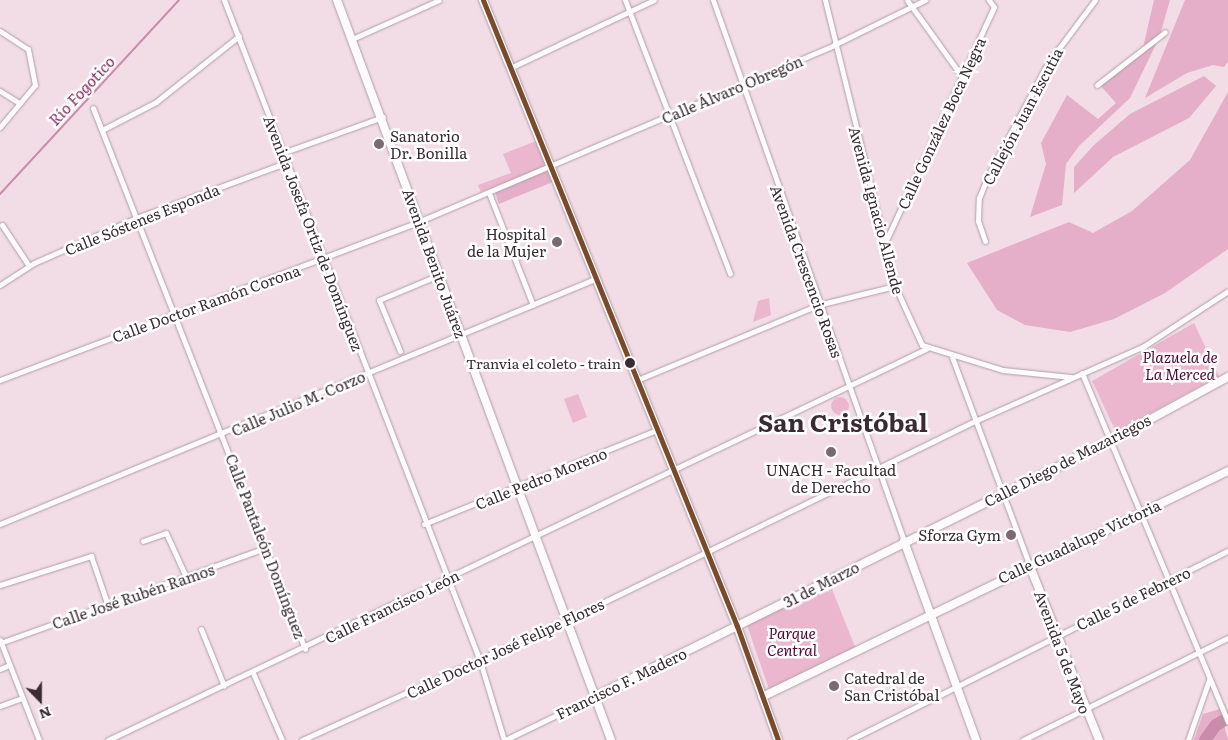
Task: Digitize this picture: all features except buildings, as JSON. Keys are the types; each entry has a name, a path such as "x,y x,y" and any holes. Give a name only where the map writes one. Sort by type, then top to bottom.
{"street":[{"name":"Avenida Josefa Ortiz de Domínguez","path":"224,0 285,152 323,259 445,580 480,661 505,740"},
{"name":"Avenida Benito Juárez","path":"336,0 383,117 439,275 518,490 568,619 611,740"},
{"path":"352,39 439,0"},
{"path":"483,0 595,279 675,470 706,553 737,626 778,740"},
{"path":"625,0 730,274"},
{"path":"510,68 654,0"},
{"name":"Avenida Crescencio Rosas","path":"713,0 818,305 904,541"},
{"name":"Avenida Ignacio Allende","path":"824,0 895,286 926,349"},
{"path":"907,0 911,9 963,78"},
{"name":"Calle Álvaro Obregón","path":"551,167 834,45 911,9 925,0"},
{"name":"Calle González Boca Negra","path":"884,246 963,78 994,7 989,0"},
{"name":"Callejón Juan Escutia","path":"986,241 978,221 979,198 987,178 1048,63 1095,0"},
{"path":"0,31 28,49 35,85 0,127"},
{"path":"1097,85 1165,32"},
{"path":"102,130 156,102 239,36"},
{"path":"0,91 20,103"},
{"name":"Calle Pantaleón Domínguez","path":"93,108 174,316 223,435 305,649"},
{"path":"285,152 383,117"},
{"name":"Calle Sóstenes Esponda","path":"0,285 29,266 136,218 288,162"},
{"name":"Calle Doctor Ramón Corona","path":"0,380 323,259 551,167"},
{"path":"489,193 534,305"},
{"path":"2,225 29,266"},
{"path":"400,351 379,300 439,275"},
{"name":"Calle Julio M. Corzo","path":"0,524 223,435 595,279"},
{"path":"637,380 818,305 895,286"},
{"name":"Calle Doctor José Felipe Flores","path":"302,740 480,661 706,553 974,421 1144,346 1228,291"},
{"path":"926,349 1003,370 1071,378"},
{"name":"Calle Francisco León","path":"108,740 305,649 926,349"},
{"path":"952,357 974,421 1029,564"},
{"path":"1082,373 1112,440 1209,680 1228,722"},
{"name":"Calle Diego de Mazariegos","path":"904,541 1112,440 1228,377"},
{"name":"Calle Pedro Moreno","path":"424,524 518,490 657,430"},
{"name":"Calle Guadalupe Victoria","path":"762,697 1029,564 1228,471"},
{"path":"143,541 166,533 187,579"},
{"path":"904,541 976,740"},
{"name":"31 de Marzo","path":"737,626 904,541"},
{"name":"Calle José Rubén Ramos","path":"0,642 187,579 266,548"},
{"name":"Calle 5 de Febrero","path":"850,740 1228,551"},
{"path":"0,585 91,556 108,606"},
{"name":"Avenida 5 de Mayo","path":"1029,564 1056,636 1099,740"},
{"name":"Francisco F. Madero","path":"505,740 737,626"},
{"path":"201,629 224,686"},
{"path":"1022,740 1228,638"},
{"path":"0,642 39,740"},
{"path":"0,669 10,665"},
{"path":"253,673 282,740"},
{"path":"1188,740 1209,680"},
{"path":"0,706 22,698"}],"green space":[{"path":"536,141 548,166 481,192 478,185 511,173 503,154"},
{"path":"769,298 771,315 753,322 758,301"},
{"name":"Plazuela de La Merced","path":"1194,323 1219,376 1116,432 1092,381"},
{"path":"578,394 587,417 573,423 564,399"},
{"path":"840,397 846,400 849,406 846,412 840,415 834,412 831,406 834,400"},
{"name":"Parque Central","path":"830,584 855,647 769,689 747,625"}],"shaded area":[{"path":"1154,0 1170,0 1159,38 1130,98 1079,146 1066,164 1062,205 1030,217 1046,164 1041,143 1067,95 1098,119 1116,103 1100,85 1142,52"},
{"path":"1185,0 1228,0 1228,62 1224,67 1213,65 1187,73 1145,98"},
{"path":"1204,76 1216,86 1189,118 1113,157 1074,193 1074,167 1094,145 1130,114"},
{"path":"1228,92 1228,249 1165,293 1114,319 1070,332 1025,325 997,310 967,263 1069,222 1093,233 1132,211 1190,160"},
{"path":"548,170 555,181 499,204 495,192"},
{"path":"1220,709 1228,740 1194,740 1203,714"}],"waterway":[{"name":"Río Fogotico","path":"0,194 179,0"},
{"path":"1205,740 1216,725 1228,718"}],"transit line":[{"path":"483,0 737,626 778,740"}],"place":[{"name":"Sanatorio Dr. Bonilla","path":"379,144"},
{"name":"Hospital de la Mujer","path":"557,242"},
{"name":"Tranvia el coleto - train","path":"630,363"},
{"name":"UNACH - Facultad de Derecho","path":"831,452"},
{"name":"Sforza Gym","path":"1011,535"},
{"name":"Catedral de San Cristóbal","path":"834,686"}],"district":[{"name":"San Cristóbal","path":"843,422"}]}
